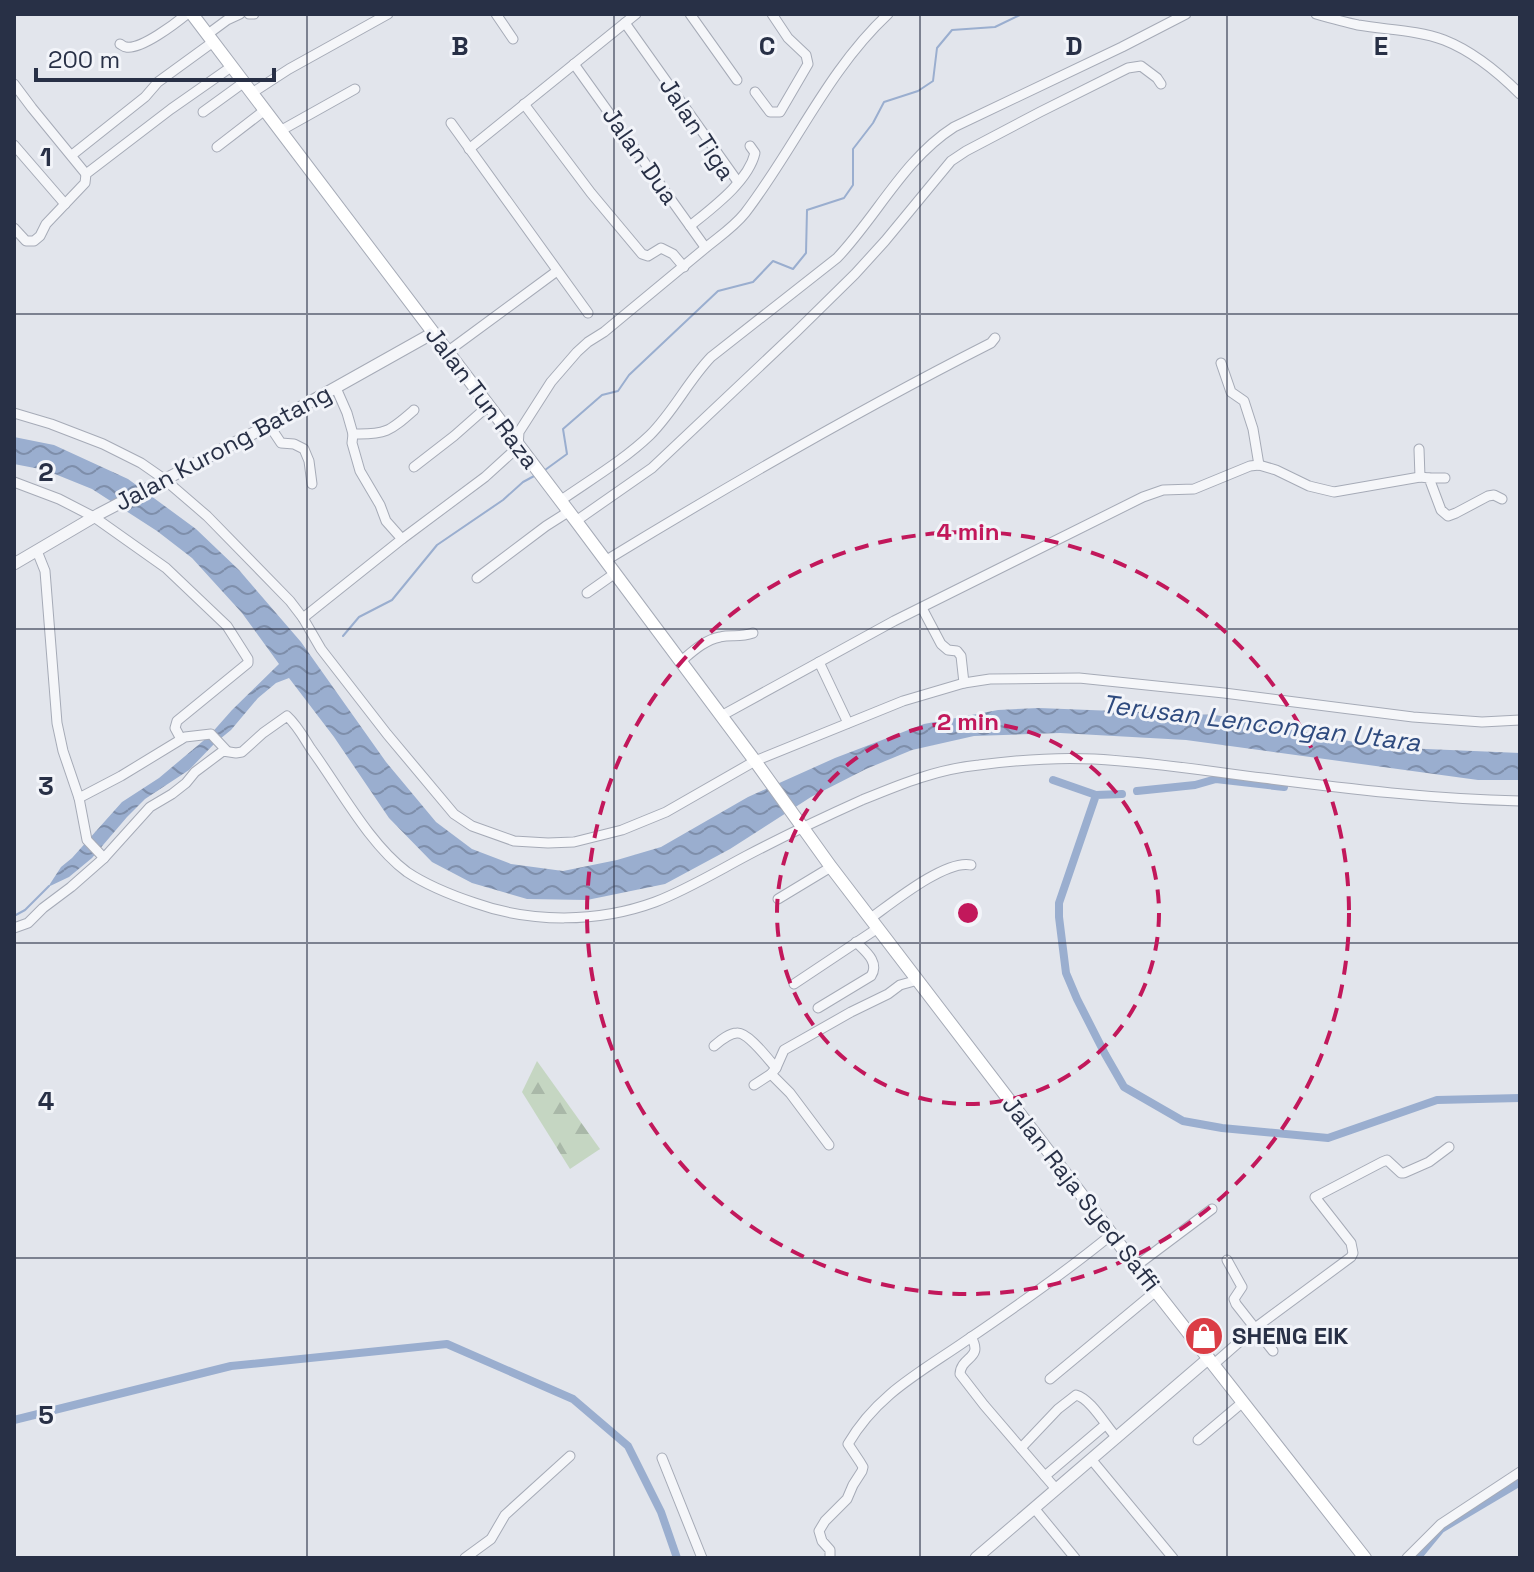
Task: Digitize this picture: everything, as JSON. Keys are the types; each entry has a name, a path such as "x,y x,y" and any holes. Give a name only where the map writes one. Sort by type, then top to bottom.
{"main road":[{"name":"Jalan Tun Raza","path":"190,14 533,464 800,825"},
{"name":"Jalan Raja Syed Saffi","path":"800,825 1136,1266 1365,1558"}],"street":[{"path":"120,44 133,47 190,14"},
{"path":"72,155 145,97 227,20 240,14"},
{"path":"203,112 388,14"},
{"path":"496,14 513,39"},
{"path":"469,149 636,14"},
{"path":"690,14 737,80"},
{"path":"755,92 770,112 780,112 808,64 806,55 788,38 772,14"},
{"path":"303,618 485,477 518,447 519,432 551,382 577,352 733,226 757,197 843,64 888,14"},
{"path":"560,501 650,435 696,372 711,357 837,258 913,162 936,139 954,127 1186,14"},
{"path":"1317,14 1356,25 1411,32 1442,40 1491,69 1520,94"},
{"name":"Jalan Tiga","path":"625,23 738,182 690,226"},
{"name":"Jalan Dua","path":"574,64 705,247"},
{"path":"477,578 546,526 572,517 652,468 865,263 951,161 1128,68 1141,66 1161,84"},
{"path":"86,174 231,67"},
{"path":"14,84 86,174 85,183 34,241 23,239 14,228"},
{"path":"280,131 355,89"},
{"path":"524,104 642,254 648,256 661,248 673,254 684,267"},
{"path":"217,147 265,110"},
{"path":"451,123 588,313"},
{"path":"14,145 65,204"},
{"path":"738,182 753,159 755,153 750,146"},
{"path":"447,352 557,271"},
{"name":"Jalan Kurong Batang","path":"14,564 96,516 269,425 433,333"},
{"path":"605,561 718,492 907,385 991,343 995,338"},
{"path":"1221,363 1231,392 1244,401 1259,465"},
{"path":"336,388 347,413 360,471 386,521 402,539"},
{"path":"414,467 488,406"},
{"path":"353,434 389,431 414,410"},
{"path":"14,413 103,444 141,463 164,479 207,516 290,601 321,649 445,805 461,820 514,841 548,843 587,840 634,826 666,812 755,761 903,701 964,683 1079,678 1413,717 1482,722 1520,720"},
{"path":"269,425 281,443 304,449 312,484"},
{"path":"1419,449 1425,477 1441,510 1448,516 1488,496 1502,499"},
{"path":"721,716 922,608 1143,497 1163,490 1194,489 1242,468 1259,465 1309,486 1334,492 1425,477 1445,478"},
{"path":"14,482 96,516 166,568 227,626 248,659 246,665 177,721 175,728 181,739"},
{"path":"37,551 45,571 57,723 79,798 87,840 102,856"},
{"path":"587,593 614,574"},
{"path":"922,608 941,644 961,656 964,683"},
{"path":"680,662 704,643 719,637 743,637 753,633"},
{"path":"819,662 848,723"},
{"path":"79,798 181,739 211,734 223,747 236,753 242,752 263,733 289,717 368,831 405,870 452,896 495,910 530,916 583,917 652,903 697,883 800,825 910,780 974,765 1094,759 1436,797 1520,801"},
{"path":"14,928 28,923 102,856 150,807 186,783 223,747"},
{"path":"794,984 856,942 907,893 947,868 957,864 971,865"},
{"path":"778,899 831,867"},
{"path":"818,1008 871,976 875,970 867,953 856,942"},
{"path":"754,1085 774,1071 784,1050 900,985 918,980"},
{"path":"714,1046 734,1033 741,1032 751,1040 829,1145"},
{"path":"977,1558 1211,1361 1351,1257 1351,1243 1315,1197 1387,1160 1404,1173 1429,1162 1449,1147"},
{"path":"1136,1266 1212,1209"},
{"path":"830,1558 830,1550 822,1541 819,1531 847,1499 862,1471 863,1467 848,1444 862,1420 903,1382 1068,1269 1112,1234"},
{"path":"1227,1260 1242,1287 1234,1299 1273,1351"},
{"path":"1050,1379 1156,1291"},
{"path":"971,1337 976,1345 975,1352 962,1365 960,1374 1056,1489"},
{"path":"1021,1448 1058,1409 1076,1395 1089,1403 1117,1438"},
{"path":"1198,1440 1243,1402"},
{"path":"1045,1476 1105,1425"},
{"path":"465,1558 486,1544 505,1515 570,1456"},
{"path":"662,1458 702,1558"},
{"path":"1091,1459 1173,1558"},
{"path":"1407,1558 1441,1524 1520,1472"},
{"path":"1034,1508 1075,1558"}],"green space":[{"path":"537,1061 600,1149 570,1169 522,1092"}],"water":[{"path":"14,437 54,445 128,479 196,529 239,570 301,642 386,762 436,822 472,849 511,864 563,871 661,847 748,797 835,758 924,724 998,710 1039,708 1216,715 1380,747 1520,753 1520,780 1478,780 1186,740 1060,733 974,736 912,750 866,769 811,797 730,849 665,884 587,900 527,899 472,883 432,862 389,818 289,678 276,683 258,698 231,730 189,770 145,799 92,858 69,877 48,887 61,867 122,802 159,778 209,736 279,664 242,613 192,558 92,489 45,470 14,464"}],"waterway":[{"path":"545,470 567,454 563,429 602,395 618,391 629,375 718,291 753,282 773,261 793,269 806,253 807,210 844,198 853,185 853,149 884,102 918,91 933,81 937,48 952,30 995,27 1022,14"},
{"path":"343,636 359,617 392,600 437,545 536,475"},
{"path":"1137,791 1195,785 1216,779 1284,787"},
{"path":"1053,780 1096,795"},
{"path":"1122,794 1096,795 1059,903 1059,917 1066,973 1124,1087 1183,1121 1222,1128 1328,1138 1437,1100 1520,1098"},
{"path":"14,916 25,910 49,886"},
{"path":"14,1420 231,1366 447,1344 573,1399 628,1446 661,1512 677,1558"},
{"path":"1417,1558 1441,1529 1520,1482"}],"place":[{"name":"SHENG EIK","path":"1204,1336"}],"water label":[{"name":"Terusan Lencongan Utara","path":"1261,723"}]}
